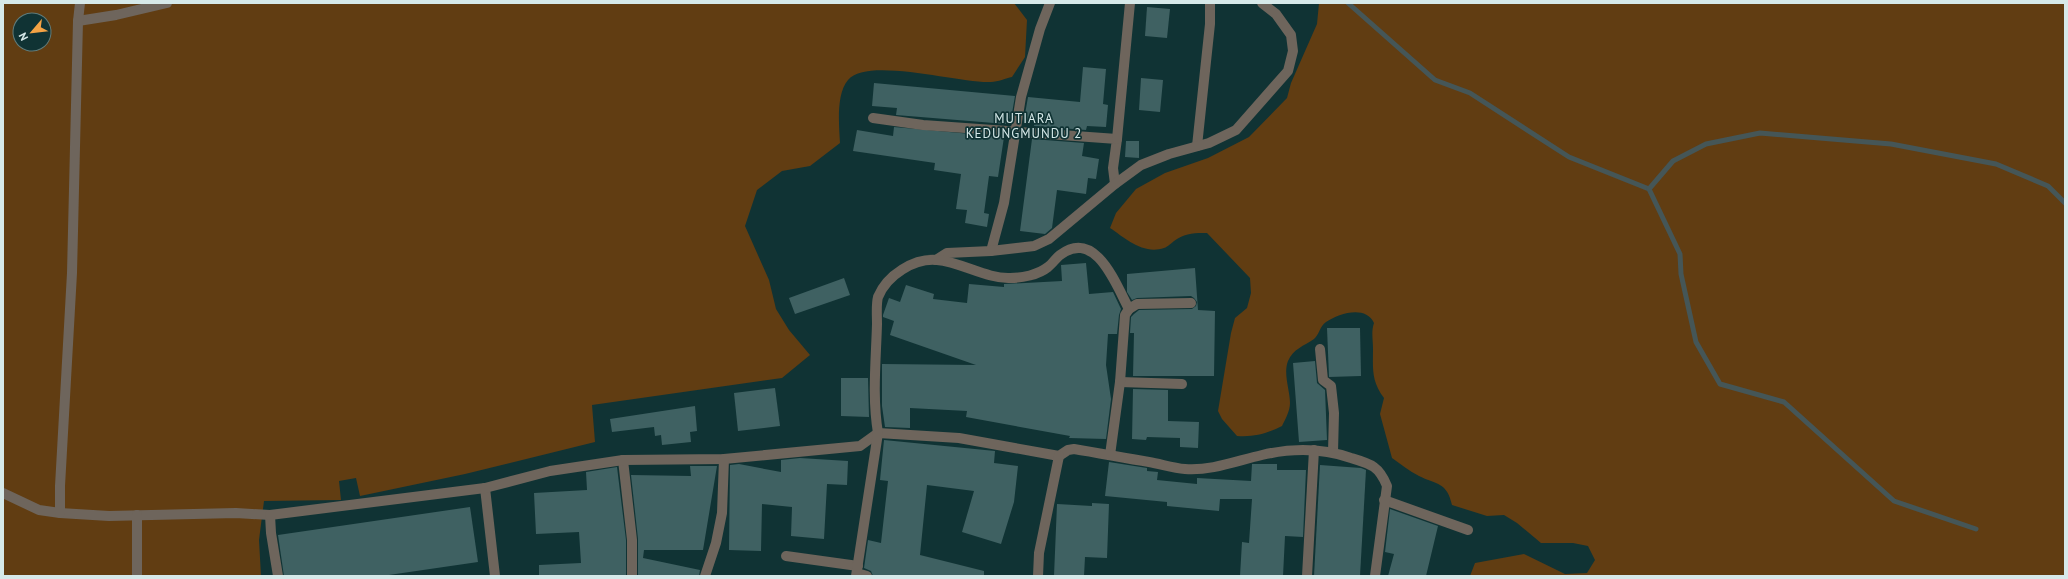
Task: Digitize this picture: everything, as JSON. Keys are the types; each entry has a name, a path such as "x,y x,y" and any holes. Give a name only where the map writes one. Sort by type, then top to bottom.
{"street":[{"path":"60,513 60,486 72,273 78,21 80,3"},
{"path":"78,21 116,15 168,3"},
{"path":"991,251 1004,203 1021,98 1040,29 1050,3"},
{"path":"1115,184 1113,168 1130,3"},
{"path":"1197,146 1210,24 1210,3"},
{"path":"857,572 878,433 875,418 875,368 878,297 889,281 899,271 912,264 936,260 947,253 991,251 1034,246 1049,239 1115,184 1141,166 1169,154 1197,146 1236,130 1288,71 1293,51 1291,35 1276,14 1262,3"},
{"path":"873,118 938,126 1017,130 1116,139"},
{"path":"936,260 1009,279 1025,277 1047,268 1060,255 1071,248 1085,248 1102,262 1128,309"},
{"path":"1110,455 1120,382 1125,315 1128,309 1137,304 1191,303"},
{"path":"1320,350 1323,380 1331,386 1334,413 1333,452"},
{"path":"1120,382 1182,384"},
{"path":"3,493 39,510 60,513 109,516 236,513 270,515 485,488 550,471 623,460 724,459 860,446 878,433 959,438 1059,456 1068,450 1074,449 1185,469 1225,466 1276,453 1297,450 1314,450 1333,452 1369,463 1378,469 1387,486 1375,576"},
{"path":"1307,576 1314,450"},
{"path":"1038,576 1039,553 1059,456"},
{"path":"705,576 716,542 722,513 724,459"},
{"path":"623,460 632,540 632,576"},
{"path":"485,488 495,576"},
{"path":"1384,500 1468,530"},
{"path":"137,515 137,576"},
{"path":"270,515 271,533 278,576"},
{"path":"786,556 857,572 867,576"}],"shaded area":[{"path":"3,3 1014,3 1027,20 1025,57 1012,77 991,82 977,82 894,71 874,70 858,73 848,80 842,93 839,110 840,143 810,166 782,171 757,190 745,226 769,280 776,309 789,330 810,355 782,378 592,405 595,442 465,474 360,496 356,478 339,481 341,500 264,501 259,540 261,576 3,576"},
{"path":"1319,3 2065,3 2065,576 1470,576 1475,563 1524,554 1565,574 1587,573 1595,560 1588,546 1573,543 1541,543 1517,523 1504,515 1487,516 1452,505 1444,488 1408,470 1392,458 1380,414 1384,398 1377,386 1373,368 1372,333 1374,323 1370,317 1359,312 1352,312 1338,316 1326,322 1314,339 1299,348 1290,357 1286,371 1290,406 1282,426 1260,434 1237,436 1222,419 1218,411 1231,333 1235,318 1247,308 1251,293 1250,278 1207,233 1188,234 1177,239 1166,247 1156,250 1142,247 1128,241 1110,228 1116,213 1136,189 1165,173 1208,158 1249,137 1287,98 1291,83 1317,24"}],"building":[{"path":"1147,7 1170,9 1167,38 1145,36"},
{"path":"1083,67 1106,69 1103,104 1108,105 1106,127 1087,126 1086,130 1034,126 1035,121 1024,120 1028,97 1080,102"},
{"path":"1141,78 1163,80 1160,112 1139,110"},
{"path":"874,83 1015,96 1011,119 1007,118 1006,124 896,115 897,108 872,106"},
{"path":"894,127 1004,137 998,177 989,176 984,213 989,214 987,227 965,223 967,210 956,209 961,174 934,170 935,163 853,151 857,130 893,136"},
{"path":"1032,139 1084,143 1082,156 1099,159 1096,179 1088,178 1086,194 1057,190 1052,228 1045,234 1020,231"},
{"path":"1126,141 1139,141 1139,158 1125,157"},
{"path":"1086,263 1089,294 1113,292 1121,309 1117,334 1108,334 1106,365 1111,399 1106,439 1069,438 1070,436 966,417 967,411 910,408 910,428 885,427 882,406 882,364 976,365 890,335 894,321 883,317 889,298 900,302 906,285 934,294 933,299 967,303 969,284 1004,287 1004,284 1062,281 1061,265"},
{"path":"1195,268 1198,310 1215,311 1214,376 1133,376 1134,333 1130,333 1131,317 1139,310 1192,309 1196,306 1197,302 1191,296 1137,298 1132,300 1127,292 1127,274"},
{"path":"844,278 850,295 795,314 789,298"},
{"path":"1327,328 1360,328 1361,376 1329,377"},
{"path":"1315,361 1317,383 1325,390 1327,440 1299,442 1293,363"},
{"path":"841,378 868,378 869,417 841,416"},
{"path":"775,388 780,426 738,431 734,393"},
{"path":"1133,389 1168,390 1168,421 1199,422 1198,448 1180,447 1180,438 1147,437 1146,440 1132,439"},
{"path":"695,406 697,431 690,432 691,442 662,445 661,435 655,436 654,427 612,432 610,419"},
{"path":"884,440 995,451 994,463 1018,466 1014,502 1001,544 962,532 974,491 927,485 920,555 984,571 984,576 873,576 871,571 864,568 868,540 881,543 888,481 880,480"},
{"path":"800,458 848,461 847,485 827,484 824,539 791,536 792,507 762,504 761,551 729,550 730,465 739,464 781,472 781,460"},
{"path":"1109,462 1147,468 1147,471 1158,472 1157,480 1197,484 1197,478 1251,481 1252,464 1277,464 1277,470 1306,470 1303,537 1285,536 1283,576 1240,576 1242,542 1249,543 1252,499 1220,499 1219,511 1167,506 1167,502 1105,496"},
{"path":"1320,465 1361,468 1366,470 1360,576 1314,576"},
{"path":"690,466 717,466 703,550 644,550 643,558 700,570 699,576 638,576 638,539 631,475 691,476"},
{"path":"617,467 626,540 626,576 539,576 539,565 581,563 579,532 536,534 534,493 587,490 586,472"},
{"path":"1092,503 1109,504 1107,558 1085,557 1084,576 1054,576 1057,504 1092,506"},
{"path":"470,507 478,562 382,576 284,576 278,535"},
{"path":"1390,509 1438,526 1426,576 1388,576 1394,554 1385,552"}],"waterway":[{"path":"1348,3 1435,80 1470,93 1569,157 1649,189 1680,254 1681,274 1696,342 1720,384 1784,402 1894,501 1976,529"},
{"path":"1649,189 1673,161 1706,144 1760,133 1891,144 1996,164 2048,186 2065,203"}],"district":[{"name":"MUTIARA KEDUNGMUNDU 2","path":"1024,126"}]}
